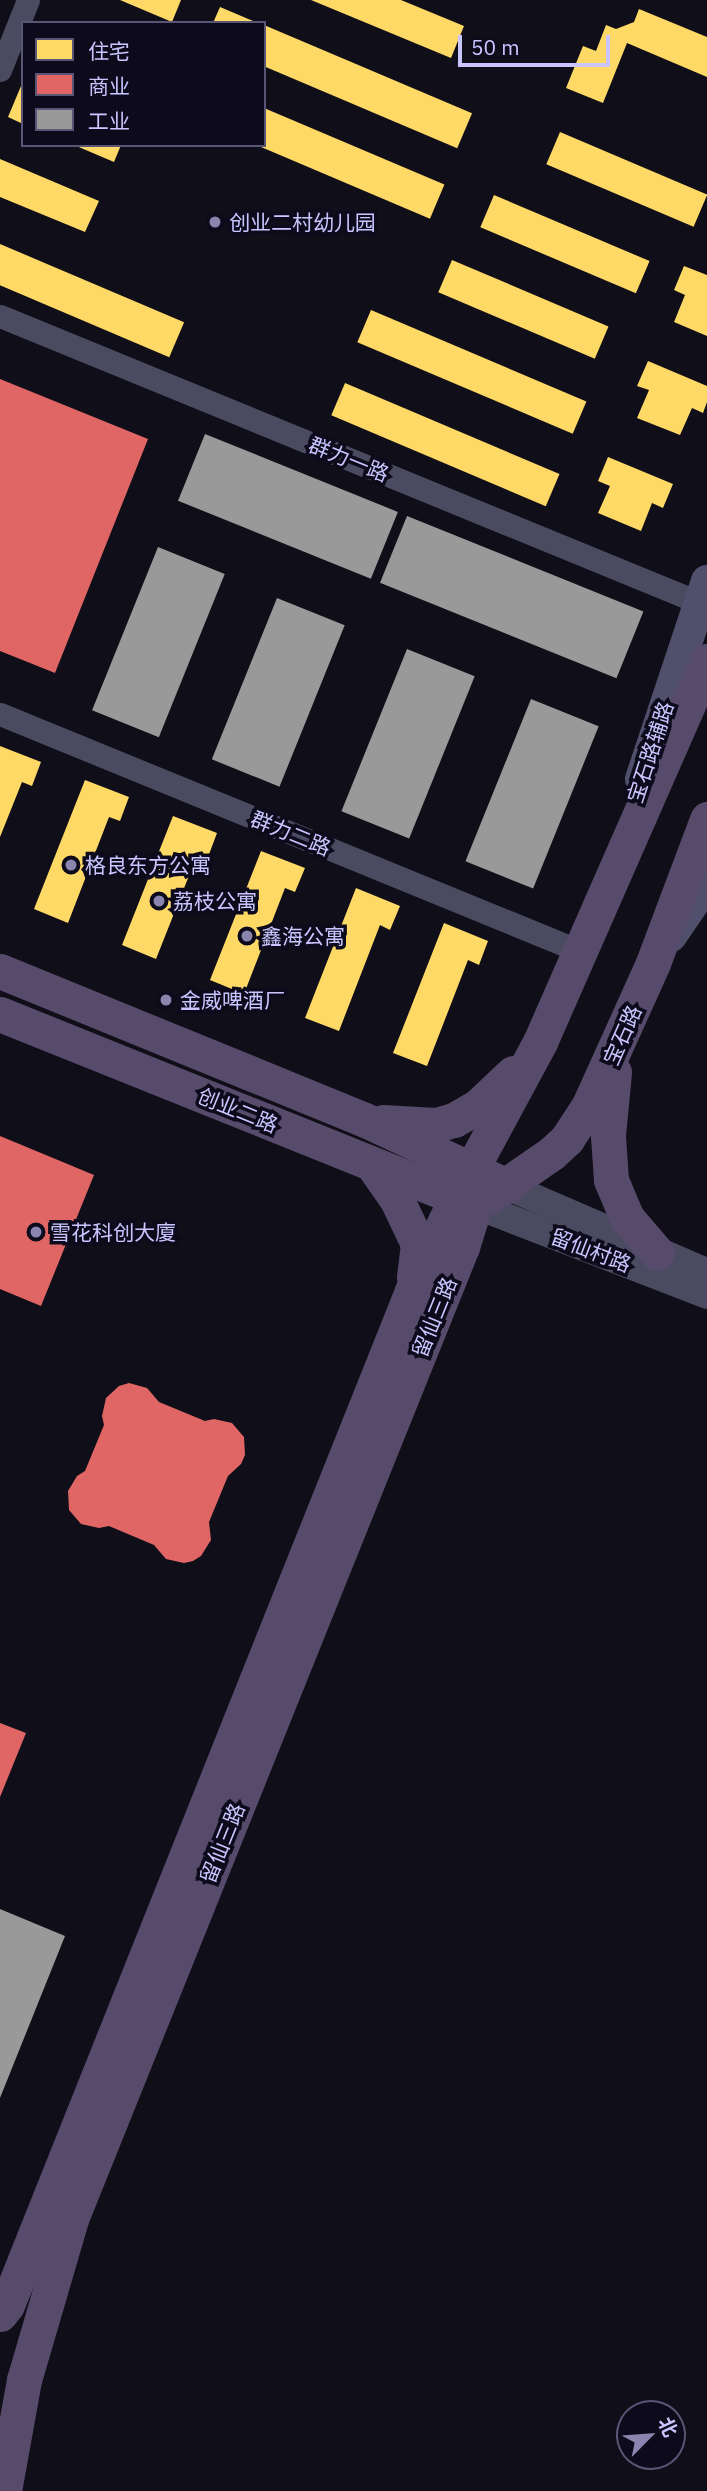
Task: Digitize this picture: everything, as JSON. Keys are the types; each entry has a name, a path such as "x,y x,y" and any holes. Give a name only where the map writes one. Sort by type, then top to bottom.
{"main road":[{"name":"宝石路辅路","path":"588,937 703,592"},
{"path":"468,1192 541,1042 707,662"},
{"name":"宝石路","path":"468,1192 507,1186 538,1165 567,1139 589,1105 625,1031 707,819"},
{"path":"653,963 707,883"},
{"name":"创业二路","path":"0,971 365,1120 468,1192"},
{"name":"创业二路","path":"0,1014 372,1164 468,1192"},
{"path":"625,1031 612,1081 609,1109 611,1180 627,1218 657,1253"},
{"name":"创业二路","path":"365,1120 436,1125 454,1120 499,1089 541,1042"},
{"path":"372,1164 397,1200 418,1244 412,1292"},
{"name":"留仙三路","path":"2,2316 412,1292 468,1192"},
{"name":"留仙三路","path":"4,2491 24,2380 71,2219 452,1273 468,1192"}],"street":[{"path":"0,70 28,0"},
{"name":"群力一路","path":"0,316 703,592"},
{"name":"群力二路","path":"0,713 588,937"},
{"name":"留仙村路","path":"507,1186 657,1253 707,1272"},
{"name":"留仙村路","path":"468,1192 707,1295"}],"building: 住宅":[{"path":"120,0 181,0 172,21"},
{"path":"311,0 401,0 464,26 451,58"},
{"path":"220,7 253,21 214,21"},
{"path":"639,9 707,37 707,77 627,43 603,103 566,88 583,46 596,51 606,25 616,29 634,22"},
{"path":"266,26 472,113 457,148 266,67"},
{"path":"21,86 21,123 8,117"},
{"path":"266,109 444,185 430,219 261,147 266,147"},
{"path":"560,132 707,194 694,227 546,164"},
{"path":"79,147 120,147 114,162"},
{"path":"0,159 99,201 85,232 0,197"},
{"path":"494,195 650,261 636,293 480,227"},
{"path":"0,244 184,322 169,357 0,285"},
{"path":"452,260 608,326 595,359 438,292"},
{"path":"684,266 707,275 707,336 674,322 685,295 674,290"},
{"path":"371,310 586,401 573,434 357,342"},
{"path":"648,361 707,386 707,402 703,413 692,408 680,435 637,418 649,390 637,386"},
{"path":"345,383 559,474 546,506 331,415"},
{"path":"608,457 673,484 663,508 652,503 641,531 598,513 610,486 598,481"},
{"path":"0,746 41,762 32,786 22,782 0,837"},
{"name":"格良东方公寓","path":"85,780 129,797 120,821 109,817 68,923 34,909"},
{"name":"荔枝公寓","path":"173,816 217,833 208,857 198,853 156,959 122,945"},
{"name":"鑫海公寓","path":"261,851 305,868 295,892 285,888 244,994 210,980"},
{"path":"356,888 400,906 390,930 380,925 339,1031 305,1018"},
{"path":"444,923 488,941 479,965 468,960 427,1066 393,1053"}],"building: 商业":[{"path":"0,379 148,439 55,673 0,651"},
{"name":"雪花科创大廈","path":"0,1136 94,1175 41,1306 0,1289"},
{"path":"129,1383 147,1388 159,1402 205,1421 214,1419 232,1423 244,1437 245,1455 241,1464 228,1476 209,1522 211,1540 201,1556 193,1561 184,1563 166,1559 154,1545 109,1526 99,1528 81,1524 69,1510 68,1491 77,1476 85,1471 104,1425 102,1416 106,1398 119,1386"},
{"path":"0,1723 26,1733 0,1797"}],"building: 工业":[{"path":"205,434 398,512 371,579 178,501"},
{"path":"407,516 643,612 616,678 380,583"},
{"path":"158,547 225,574 159,737 92,710"},
{"path":"277,598 345,625 280,787 212,759"},
{"path":"407,649 475,676 409,839 341,811"},
{"path":"531,699 599,726 533,889 465,861"},
{"path":"0,1909 65,1936 0,2098"}],"place":[{"name":"创业二村幼儿园","path":"215,222"},
{"name":"格良东方公寓","path":"71,865"},
{"name":"荔枝公寓","path":"159,901"},
{"name":"鑫海公寓","path":"247,936"},
{"name":"金威啤酒厂","path":"166,1000"},
{"name":"雪花科创大廈","path":"36,1232"}]}
